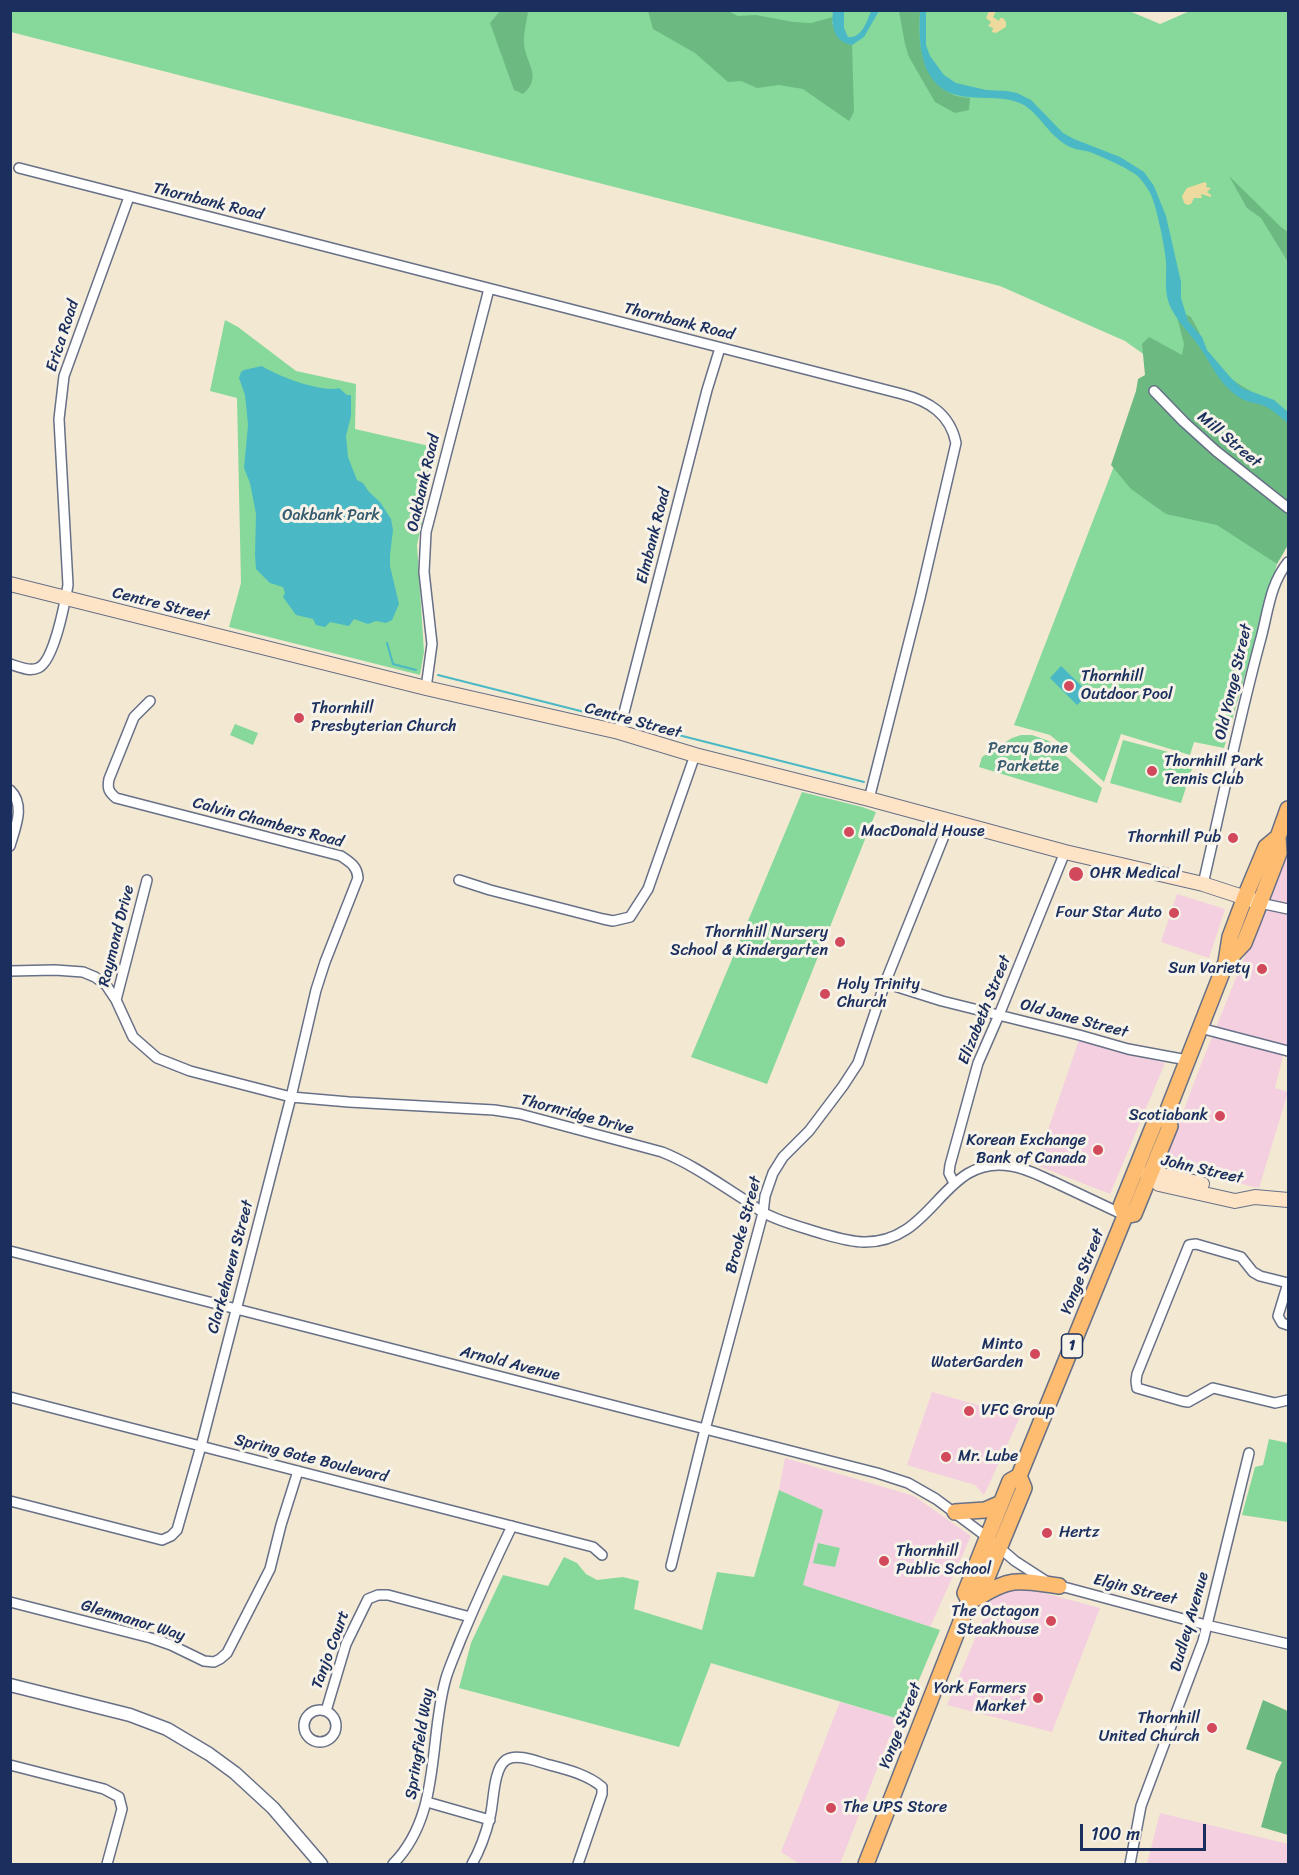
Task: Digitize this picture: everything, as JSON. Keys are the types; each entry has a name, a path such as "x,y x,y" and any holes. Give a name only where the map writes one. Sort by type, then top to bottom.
{"main road":[{"name":"Centre Street","path":"10,584 426,688 619,732 695,755 869,798 1065,852 1203,884 1260,903"},
{"name":"Yonge Street","path":"1226,962 1244,943 1279,853 1278,837 1288,809"},
{"name":"Yonge Street","path":"974,1599 965,1593 987,1537 1010,1481 1019,1476 1125,1216 1134,1214 1143,1172 1170,1126 1166,1115 1226,962 1230,938 1245,897 1266,847 1278,837"},
{"name":"John Street","path":"1143,1172 1159,1184 1235,1201 1246,1198 1288,1200"},
{"name":"Yonge Street","path":"866,1864 974,1599 1000,1548 1024,1488 1019,1476"},
{"path":"955,1512 985,1510 1001,1503"},
{"path":"974,1599 1007,1582 1021,1581 1059,1586"}],"street":[{"name":"Thornbank Road","path":"19,168 915,398 930,404 944,416 954,434 956,443 869,798"},
{"name":"Erica Road","path":"10,664 32,670 40,668 46,661 51,651 65,599 68,585 59,419 64,376 129,197"},
{"name":"Oakbank Road","path":"426,688 432,644 424,572 426,532 489,289"},
{"name":"Elmbank Road","path":"619,732 704,401 720,348"},
{"name":"Mill Street","path":"1154,391 1216,451 1288,508"},
{"name":"Old Yonge Street","path":"1203,884 1253,662 1275,585 1288,562"},
{"name":"Calvin Chambers Road","path":"150,701 134,717 109,779 109,793 116,798 332,854 350,862 358,872 358,878 316,990 291,1097"},
{"path":"459,880 603,919 613,921 630,916 648,889 695,755"},
{"path":"10,846 20,808 13,792"},
{"name":"Brooke Street","path":"671,1566 763,1213 765,1196 783,1157 809,1131 858,1063 885,983 950,821"},
{"name":"Elizabeth Street","path":"954,1183 949,1173 956,1138 978,1064 1065,852"},
{"name":"Raymond Drive","path":"116,999 147,880"},
{"path":"1260,903 1288,909"},
{"name":"Thornridge Drive","path":"10,971 55,970 83,972 95,977 106,985 116,999 133,1037 157,1058 190,1071 291,1097 485,1109 520,1114 662,1152 698,1170 763,1213 792,1225 839,1238 864,1242 880,1241 907,1231 922,1219 954,1183 977,1168 992,1165 1010,1165 1034,1173 1125,1216"},
{"name":"Old Jane Street","path":"885,983 942,1001 1128,1049 1187,1060"},
{"path":"1200,1028 1288,1052"},
{"name":"Clarkehaven Street","path":"201,1446 291,1097"},
{"path":"1288,1325 1282,1323 1278,1316 1288,1283 1260,1276 1253,1272 1242,1257 1196,1244 1190,1245 1136,1381 1137,1388 1188,1402 1213,1388 1275,1403 1288,1400"},
{"name":"Arnold Avenue","path":"10,1251 908,1483 936,1499 987,1537"},
{"name":"Spring Gate Boulevard","path":"10,1397 594,1547 602,1555"},
{"path":"10,1501 162,1539 171,1536 177,1530 201,1446"},
{"name":"Dudley Avenue","path":"1130,1864 1141,1806 1203,1641 1249,1453"},
{"name":"Glenmanor Way","path":"10,1602 150,1638 204,1661 214,1662 227,1653 270,1569 298,1471"},
{"name":"Springfield Way","path":"393,1864 417,1830 427,1802 437,1719 446,1676 512,1526"},
{"name":"Elgin Street","path":"987,1537 1031,1573 1059,1586 1288,1644"},
{"name":"Tanjo Court","path":"326,1711 346,1644 368,1599 378,1595 388,1595 470,1617"},
{"path":"10,1685 130,1715 167,1729 209,1754 235,1773 273,1808 321,1864"},
{"path":"472,1864 490,1820 496,1777 507,1758 524,1758 559,1768 595,1781 602,1787 602,1794 578,1864"},
{"path":"10,1765 104,1789 119,1797 122,1809 107,1864"},
{"path":"427,1802 490,1820"}],"shaded area":[{"path":"1288,849 1288,1044 1286,1044 1275,1088 1288,1092 1259,1188 1163,1165"},
{"path":"1177,894 1225,909 1209,958 1161,942"},
{"path":"1079,1040 1165,1063 1110,1194 1036,1165"},
{"path":"932,1392 1020,1417 984,1495 975,1485 907,1465"},
{"name":"Thornhill Public School","path":"785,1458 914,1496 971,1536 930,1627 802,1585 822,1510 779,1490"},
{"path":"1015,1585 1100,1608 1052,1732 947,1705 995,1591"},
{"path":"840,1702 902,1720 889,1738 840,1864 800,1864 781,1852"},
{"path":"1160,1813 1288,1844 1288,1864 1147,1864"}],"green space":[{"path":"1127,10 1160,24 1190,11 1288,11 1288,457 1125,341 1000,286 11,32 10,11"},
{"path":"500,11 528,11 524,44 533,76 529,88 523,94 514,90 490,23"},
{"path":"648,11 728,11 738,16 756,15 811,23 833,17 832,24 848,44 852,45 854,112 849,121 803,89 779,85 757,88 741,81 728,82 695,53 653,29"},
{"path":"899,11 920,11 921,47 927,69 941,87 954,95 970,98 969,110 955,113 935,102 909,57"},
{"path":"1229,176 1288,232 1288,262 1261,218 1247,208"},
{"path":"1175,309 1191,317 1199,332 1207,359 1229,378 1288,414 1288,545 1277,564 1217,525 1166,514 1131,489 1111,465 1138,379 1145,375 1142,344 1149,337 1182,355 1184,344"},
{"name":"Oakbank Park","path":"225,320 238,327 296,371 356,384 355,429 438,448 417,545 424,652 420,675 229,627 241,583 237,398 210,391"},
{"path":"1121,448 1277,564 1224,748 1194,742 1190,755 1121,734 1104,782 1050,735 1014,725"},
{"path":"235,724 258,733 253,745 230,735"},
{"name":"Percy Bone Parkette","path":"1032,735 1049,741 1102,788 1097,803 979,767 982,757 1012,738"},
{"name":"Thornhill Park Tennis Club","path":"1123,740 1195,759 1181,803 1110,783"},
{"path":"802,792 876,812 767,1084 691,1057"},
{"path":"1269,1439 1288,1443 1288,1522 1242,1515 1255,1467 1263,1465"},
{"path":"779,1490 823,1510 803,1585 940,1630 902,1720 711,1663 679,1747 459,1688 471,1643 503,1575 548,1586 564,1557 577,1563 586,1574 597,1580 623,1577 639,1581 634,1609 702,1630 717,1572 754,1577"},
{"path":"818,1543 840,1548 835,1567 813,1563"},
{"path":"1263,1700 1288,1711 1288,1835 1261,1827 1276,1774 1282,1762 1246,1749"}],"sand":[{"path":"989,11 996,11 993,17 999,21 1003,18 1006,27 996,33 992,32 993,28 988,26 991,22 986,18"},
{"path":"1205,182 1206,187 1211,188 1207,192 1211,197 1201,194 1202,198 1194,198 1191,204 1184,203 1182,196 1187,188"}],"water":[{"path":"833,11 844,11 844,28 848,37 853,37 860,33 871,11 879,11 864,37 852,45 841,41 835,32"},
{"path":"920,11 926,11 926,45 930,56 944,75 956,83 986,90 1017,93 1031,100 1063,133 1120,157 1144,172 1154,186 1166,216 1181,282 1181,298 1188,321 1202,337 1207,350 1231,378 1242,388 1274,400 1288,412 1288,423 1269,408 1243,400 1230,391 1175,315 1167,298 1165,255 1157,214 1152,196 1141,179 1107,159 1068,146 1055,136 1034,113 1016,101 968,97 952,94 940,87 932,78 922,53"},
{"path":"262,366 300,383 322,388 339,388 347,395 351,395 351,416 346,436 348,457 357,480 363,483 380,502 391,519 393,530 390,566 399,604 392,620 386,623 376,621 368,624 354,619 349,626 330,622 325,627 316,625 313,619 296,615 283,597 285,593 283,587 270,583 256,569 256,514 250,483 244,468 248,425 245,395 239,378 244,370"},
{"name":"Thornhill Outdoor Pool","path":"1061,666 1089,693 1077,705 1050,678"}],"waterway":[{"path":"387,643 393,664 416,670"},
{"path":"438,675 616,720"},
{"path":"631,723 864,782"}],"place":[{"name":"Thornhill Outdoor Pool","path":"1069,686"},
{"name":"Thornhill Presbyterian Church","path":"299,718"},
{"name":"Thornhill Park Tennis Club","path":"1152,771"},
{"name":"MacDonald House","path":"849,832"},
{"name":"Thornhill Pub","path":"1233,838"},
{"name":"OHR Medical","path":"1076,874"},
{"name":"Four Star Auto","path":"1174,913"},
{"name":"Thornhill Nursery School & Kindergarten","path":"840,942"},
{"name":"Sun Variety","path":"1262,969"},
{"name":"Holy Trinity Church","path":"825,994"},
{"name":"Scotiabank","path":"1220,1116"},
{"name":"Korean Exchange Bank of Canada","path":"1098,1150"},
{"name":"Minto WaterGarden","path":"1035,1354"},
{"name":"VFC Group","path":"969,1411"},
{"name":"Mr. Lube","path":"946,1457"},
{"name":"Hertz","path":"1047,1533"},
{"name":"Thornhill Public School","path":"884,1561"},
{"name":"The Octagon Steakhouse","path":"1051,1621"},
{"name":"York Farmers Market","path":"1038,1698"},
{"name":"Thornhill United Church","path":"1212,1728"},
{"name":"The UPS Store","path":"831,1808"}]}
